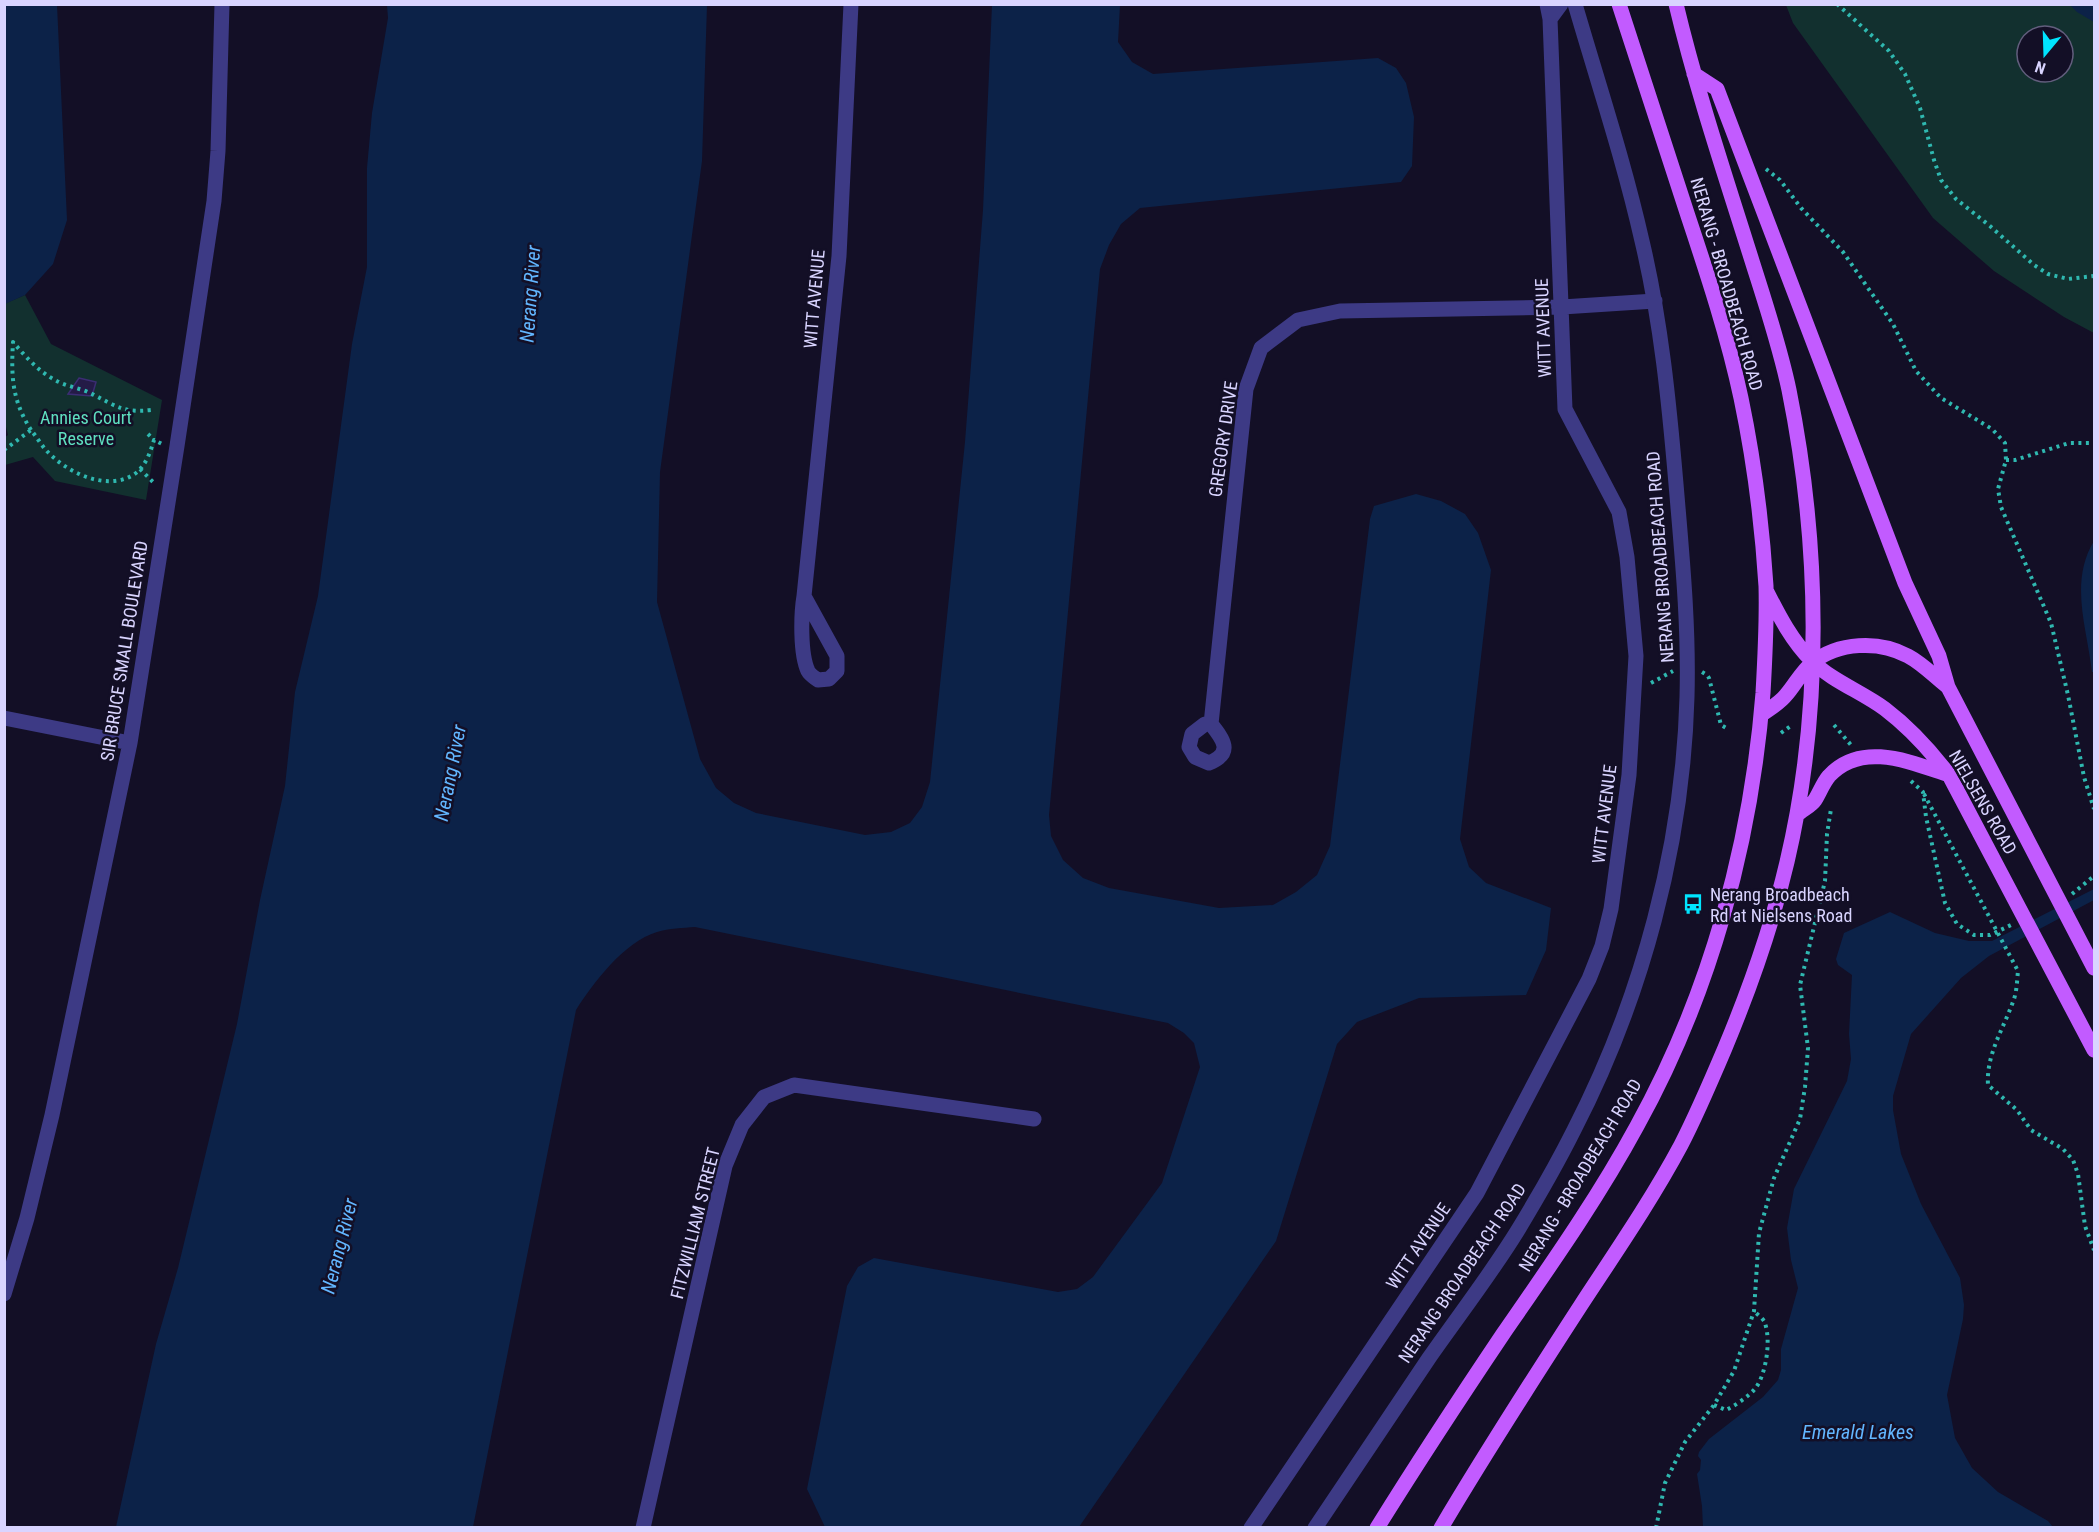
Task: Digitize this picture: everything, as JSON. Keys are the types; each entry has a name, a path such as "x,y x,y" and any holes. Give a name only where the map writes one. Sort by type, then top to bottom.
{"main road":[{"name":"NERANG - BROADBEACH ROAD","path":"1377,1527 1588,1208 1636,1129 1693,1005 1726,908 1746,820 1761,715 1765,661 1766,589 1753,462 1741,396 1726,336 1619,4"},
{"name":"NERANG - BROADBEACH ROAD","path":"1441,1527 1680,1147 1710,1083 1757,965 1776,904 1797,815 1813,662 1810,535 1797,438 1788,387 1694,74 1676,4"},
{"path":"1694,74 1717,89 1905,583 1939,656 1948,687"},
{"name":"NIELSENS ROAD","path":"1766,589 1782,621 1813,662 1885,709 1911,730 1949,775 2020,916 2037,940 2094,1050"},
{"path":"1761,715 1786,696 1797,679 1813,662 1846,648 1861,645 1878,646 1908,656 1948,687"},
{"name":"NIELSENS ROAD","path":"1948,687 2060,894 2070,921 2094,968"},
{"path":"1797,815 1815,801 1829,776 1840,767 1858,759 1896,758 1949,775"}],"street":[{"name":"SIR BRUCE SMALL BOULEVARD","path":"4,1294 27,1218 52,1115 130,743 214,201 219,151 222,4"},
{"name":"WITT AVENUE","path":"804,596 837,656 837,671 829,679 818,680 808,673 803,654 801,614 838,256 851,4"},
{"name":"WITT AVENUE","path":"1251,1527 1477,1193 1589,979 1602,946 1611,909 1629,775 1635,686 1634,628 1627,557 1619,512 1565,409 1549,12 1562,4"},
{"name":"NERANG BROADBEACH ROAD","path":"1315,1527 1516,1233 1575,1127 1599,1077 1640,969 1665,873 1676,810 1687,700 1687,651 1685,588 1670,419 1655,301 1642,241 1627,180 1575,4"},
{"name":"GREGORY DRIVE","path":"1211,724 1246,389 1261,348 1298,320 1340,311 1562,307 1655,301"},
{"path":"4,718 130,743"},
{"name":"FITZWILLIAM STREET","path":"643,1527 725,1166 742,1125 764,1098 794,1085 1034,1119"}],"path":[{"path":"1838,4 1889,51 1905,74 1920,108 1941,180 1956,199 2034,265 2048,274 2068,279 2094,276"},
{"path":"1742,156 1760,164 1780,180 1801,208 1843,252 1893,324 1916,371 1941,398 1992,429 2004,443 2006,460 1998,489 2001,507 2051,623 2084,777 2094,809"},
{"path":"152,410 136,412 124,410 93,393 55,380 39,369 13,342 11,374 21,414 46,450 60,463 96,480 116,481 132,476 140,469 149,455 154,440"},
{"path":"4,450 31,430"},
{"path":"148,434 161,444 177,446"},
{"path":"2006,460 2014,460 2069,443 2094,443"},
{"path":"140,469 153,482"},
{"path":"1635,686 1653,683 1676,670"},
{"path":"1701,671 1705,672 1709,678 1721,725 1728,729"},
{"path":"1781,733 1795,722"},
{"path":"1834,725 1856,750"},
{"path":"1906,779 1923,792 2018,971 2014,999 1996,1038 1987,1074 1988,1085 2017,1110 2031,1130 2063,1149 2073,1160 2078,1174 2085,1226 2094,1250"},
{"path":"1923,792 1926,817 1945,903 1957,924 1974,935 1990,935 2020,916"},
{"path":"1656,1527 1665,1483 1685,1442 1714,1405 1734,1371 1754,1311 1759,1233 1774,1178 1800,1119 1805,1087 1808,1048 1800,985 1825,881 1829,814 1833,803"},
{"path":"2060,894 2076,892 2094,876"},
{"path":"1714,1405 1726,1410 1755,1389 1767,1354 1768,1335 1764,1321 1754,1311"}],"green space":[{"path":"1786,5 2094,5 2094,333 2064,317 1994,271 1933,218 1793,23"},
{"name":"Annies Court Reserve","path":"25,295 51,344 162,400 146,500 55,481 33,457 5,465 5,437 8,435 4,419 4,304"}],"water":[{"path":"4,5 57,5 67,220 53,264 25,295 5,304"},
{"name":"Nerang River","path":"387,5 707,5 702,161 660,472 657,602 700,759 716,788 734,803 756,813 865,835 891,832 910,823 922,807 930,782 965,442 983,210 992,5 1120,5 1118,42 1132,62 1153,74 1378,58 1396,68 1406,83 1414,117 1412,166 1401,182 1140,208 1121,224 1109,245 1100,269 1049,815 1051,836 1063,860 1083,878 1109,888 1219,908 1273,905 1296,892 1317,875 1330,846 1370,519 1374,506 1416,494 1441,501 1465,514 1478,533 1491,570 1460,839 1469,867 1486,883 1551,908 1546,950 1526,995 1419,998 1357,1022 1337,1044 1276,1241 1079,1527 825,1527 807,1489 847,1286 858,1267 874,1258 1058,1292 1077,1289 1093,1277 1162,1183 1200,1067 1194,1043 1184,1033 1168,1023 695,927 662,931 633,944 611,964 576,1010 473,1527 116,1527 156,1344 178,1268 237,1024 260,900 285,786 295,692 318,596 352,344 367,267 367,168 372,113 388,18"},
{"path":"2070,5 2094,5 2094,22 2077,12"},
{"path":"2094,541 2094,672 2092,672 2081,589 2082,573"},
{"name":"Emerald Lakes","path":"2094,889 2094,900 1989,956 1961,978 1911,1034 1893,1096 1893,1110 1901,1154 1921,1204 1960,1278 1964,1305 1963,1319 1947,1395 1955,1438 1972,1468 1998,1492 2048,1521 2053,1527 1703,1527 1697,1474 1701,1460 1698,1456 1699,1452 1709,1439 1763,1397 1778,1380 1781,1370 1781,1349 1798,1288 1791,1260 1787,1228 1794,1189 1847,1081 1851,1059 1849,1034 1852,975 1838,965 1836,959 1844,933 1890,912 1935,933 1969,941 1992,941"}],"building":[{"path":"79,378 96,382 92,396 68,394"}],"place":[{"name":"Nerang Broadbeach Rd at Nielsens Road","path":"1693,904"}]}
